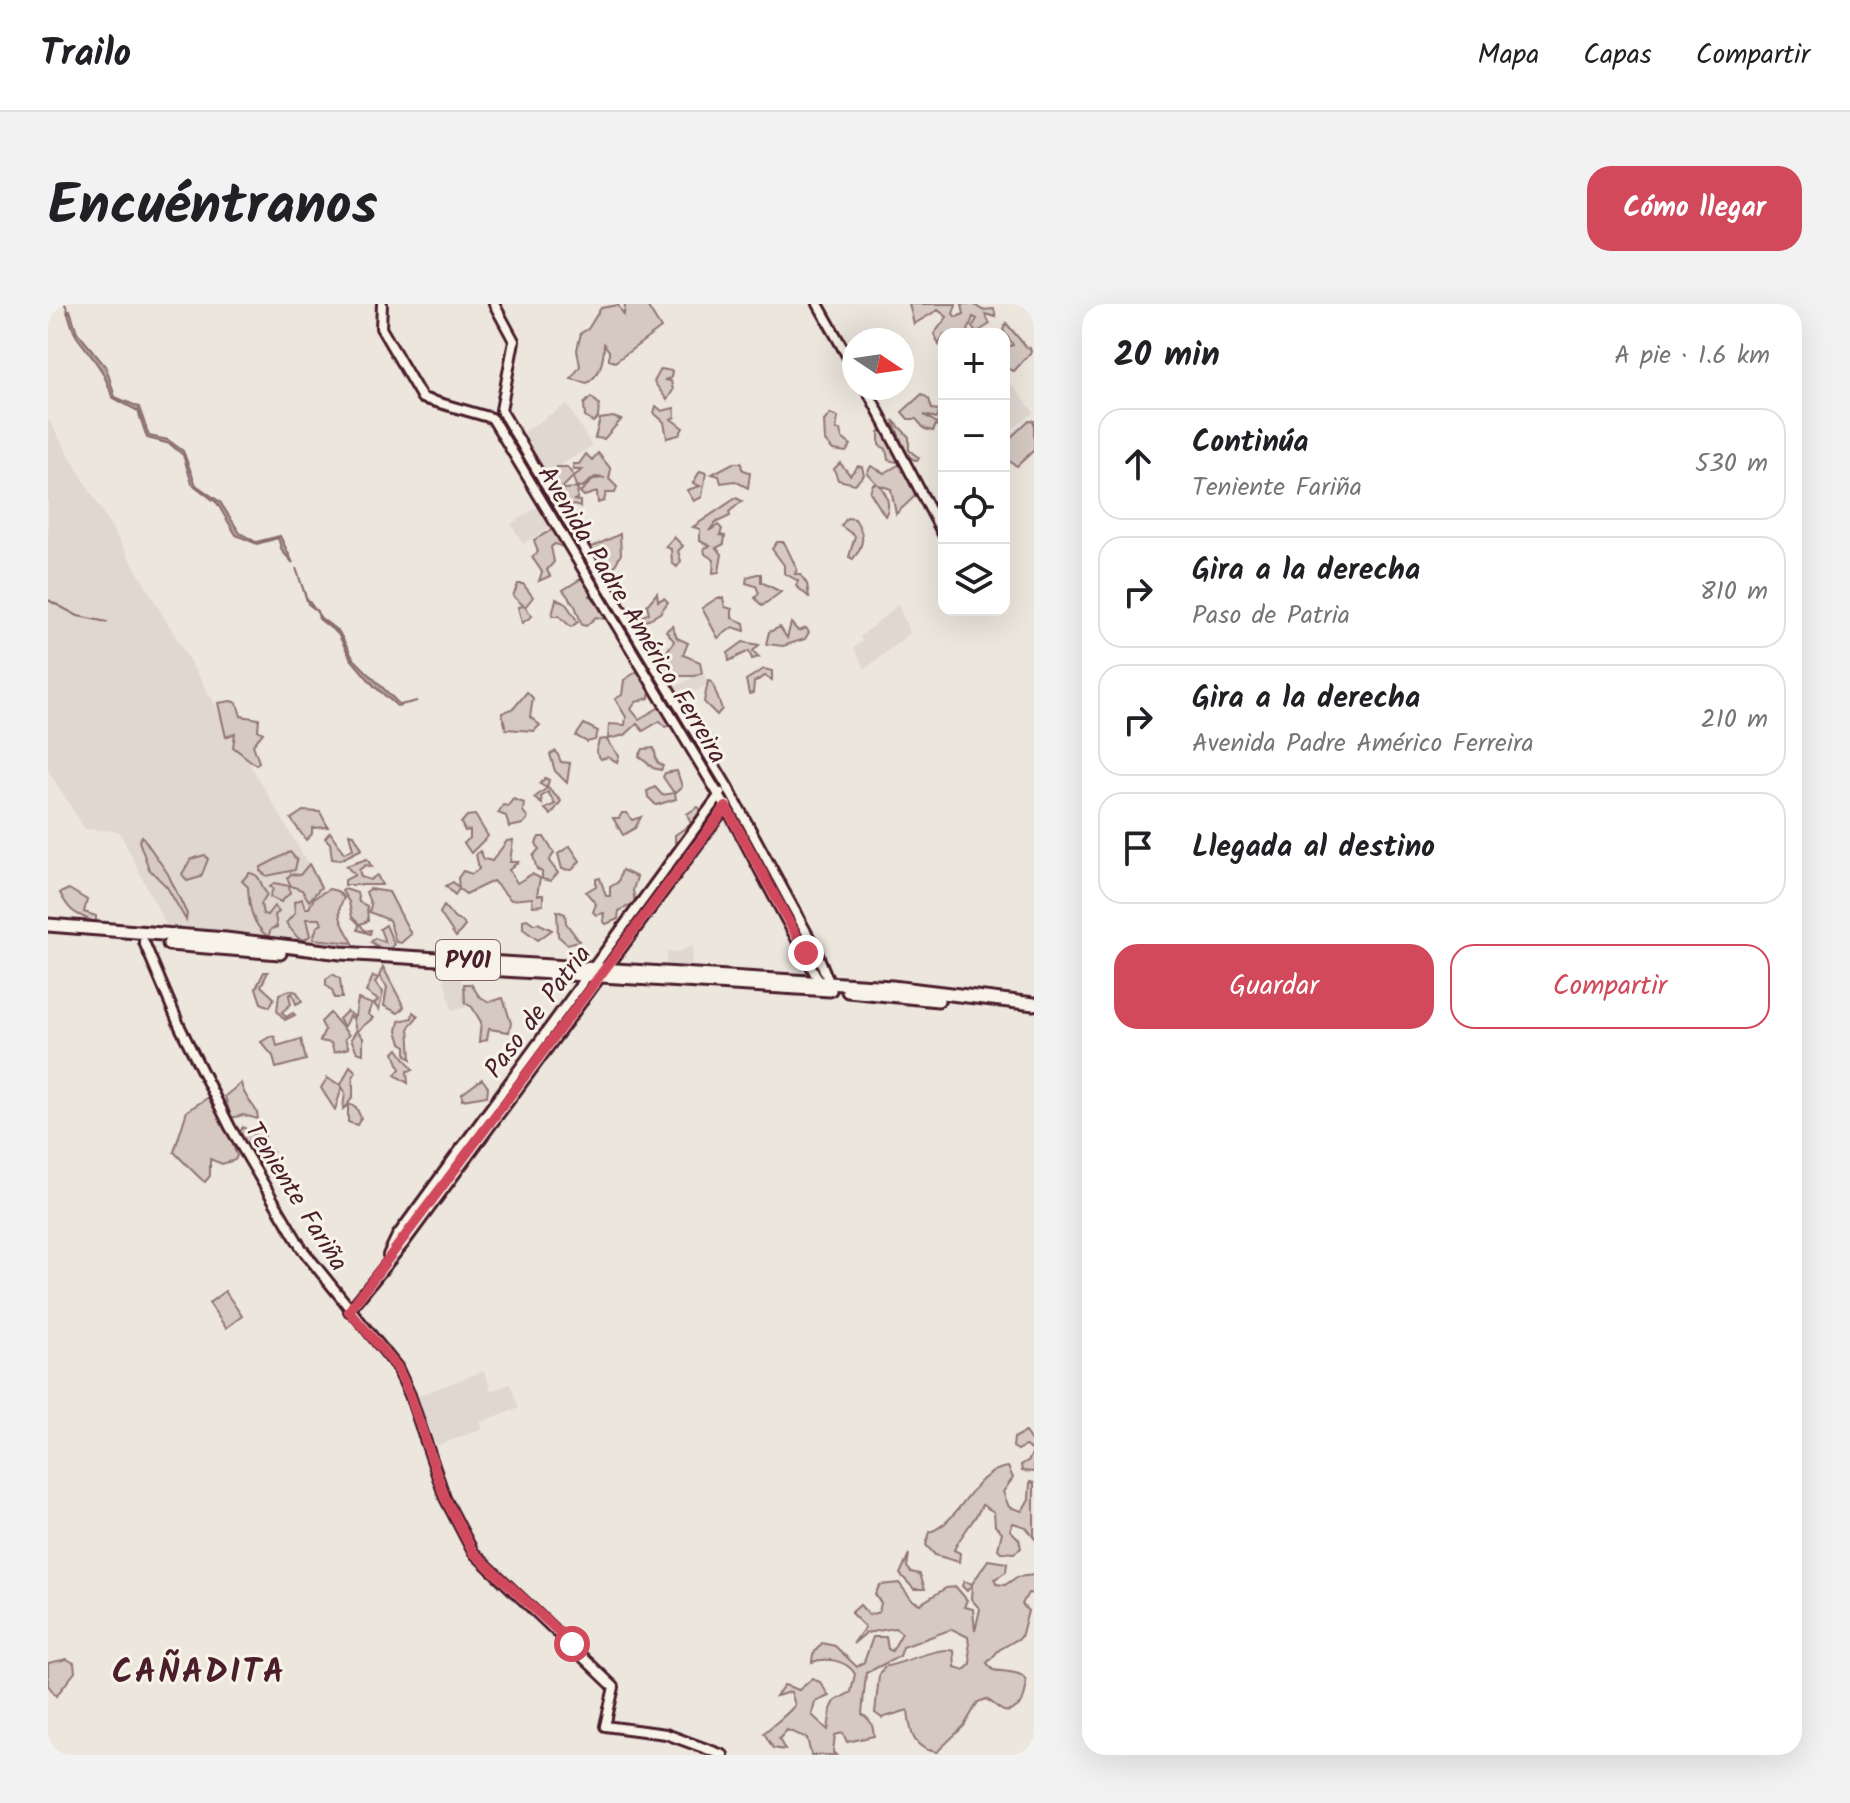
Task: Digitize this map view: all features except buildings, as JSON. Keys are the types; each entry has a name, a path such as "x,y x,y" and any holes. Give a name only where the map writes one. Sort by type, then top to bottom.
{"highway":[{"name":"PY01","path":"48,925 144,938"},
{"name":"PY01","path":"48,932 226,939 341,956 823,985 1034,1004"},
{"name":"PY01","path":"823,985 1034,1011"}],"street":[{"path":"382,304 381,328 422,398 492,418 501,410 514,341 494,304"},
{"path":"818,304 842,347"},
{"path":"872,400 938,525"},
{"name":"Avenida Padre Américo Ferreira","path":"501,410 733,796 815,948 823,985"},
{"name":"Avenida Padre Américo Ferreira","path":"492,418 726,807 823,985"},
{"name":"Paso de Patria","path":"601,970 603,956 727,786"},
{"name":"Paso de Patria","path":"349,1311 385,1263 397,1236 601,970 655,906 733,796"},
{"path":"644,899 655,906"},
{"path":"635,911 645,918"},
{"name":"Teniente Fariña","path":"144,938 180,1027 230,1127 302,1249 397,1367 415,1408 445,1498 473,1552 614,1687 605,1726 666,1734 723,1755"}],"shaded area":[{"path":"625,304 646,304 661,328 615,362 609,360 609,351 604,344 601,366 596,376 587,383 571,379 580,366 577,350 581,333 588,329 601,308 618,305 624,315"},
{"path":"909,304 956,304 953,314 956,317 964,314 962,304 973,304 982,310 994,309 996,317 985,314 990,324 984,328 973,328 977,319 973,317 969,328 939,328 947,317 938,310 914,324"},
{"path":"70,310 77,332 106,367 115,397 139,407 149,436 168,440 183,451 196,485 220,502 240,533 256,542 280,536 293,563 282,551 278,538 257,544 236,535 217,503 192,484 183,455 170,444 147,438 138,411 112,397 102,371 75,334 67,312"},
{"path":"1006,323 1031,352 1014,371 1010,370 1010,346 1013,345 1010,328 1004,328"},
{"path":"661,369 672,371 671,378 664,380 671,381 673,390 667,400 654,382"},
{"path":"1010,382 1034,412 1010,431"},
{"path":"922,394 929,399 932,409 938,410 937,418 924,415 937,423 933,431 925,429 916,419 908,419 902,412"},
{"path":"591,397 599,404 598,418 593,422 585,417 584,404"},
{"path":"567,404 592,446 545,474 520,434"},
{"path":"656,406 662,411 674,408 675,417 671,419 683,428 679,435 667,438 664,422 654,413"},
{"path":"830,414 838,417 836,430 840,430 842,438 851,445 846,452 833,450 825,441 824,421"},
{"path":"503,415 539,478 537,480 496,418"},
{"path":"613,417 621,420 604,439 595,438 600,419"},
{"path":"48,419 357,947 169,931 119,831 85,829 48,770"},
{"path":"893,420 909,437 909,450 919,458 917,461 907,456"},
{"path":"1029,420 1034,421 1034,450 1017,466 1010,462 1010,438"},
{"path":"884,428 900,459 896,462 888,460 886,449 879,445 879,432"},
{"path":"598,453 611,469 609,479 617,487 615,493 606,493 604,501 598,503 597,492 584,496 580,492 594,479 605,478 595,477 582,487 576,486 573,477 561,489 578,488 577,499 573,500 580,501 580,507 573,505 563,511 576,530 582,529 597,565 590,548 620,534 621,554 613,569 605,569 615,570 619,576 609,584 622,597 619,605 629,617 629,611 635,611 641,621 637,629 661,672 665,654 674,641 666,631 672,626 677,638 688,643 683,655 700,662 702,673 664,676 725,784 722,786 718,786 566,537 563,547 555,544 551,547 554,562 547,570 550,576 539,581 542,572 532,557 538,552 534,540 555,528 535,484 550,479 557,467 567,467 574,476 582,470 574,470 573,464 579,464 586,454 592,460"},
{"path":"733,463 741,463 742,469 750,473 748,488 735,481 721,483 719,476 712,474"},
{"path":"840,463 850,475 858,466 862,467 864,475 855,484 838,480 834,469"},
{"path":"902,463 916,488 914,497 896,514 891,489 879,485 887,499 885,516 870,492 873,484 877,484 867,473 871,466 884,473"},
{"path":"700,471 706,473 702,497 694,501 687,490 700,486 693,483"},
{"path":"736,498 742,501 729,512 730,516 715,523 709,531 718,525 722,529 720,535 725,536 724,544 716,548 722,554 719,572 713,573 714,560 705,554 704,548 710,546 700,541 700,529 693,527"},
{"path":"538,507 550,527 523,544 511,524"},
{"path":"847,518 855,519 862,534 862,544 853,559 849,557 855,536 841,526"},
{"path":"674,537 683,546 678,551 681,561 677,567 672,563 671,549 665,547"},
{"path":"777,542 784,542 797,569 795,574 800,574 807,584 809,597 796,586 798,581 784,573 784,565 772,549"},
{"path":"761,574 761,582 781,592 762,606 755,598 759,593 756,586 746,583 747,577"},
{"path":"584,577 592,592 590,596 598,598 606,609 605,619 596,617 586,626 582,625 575,606 563,590"},
{"path":"518,584 523,584 533,597 525,607 532,616 522,623 518,607 524,606 513,596"},
{"path":"657,593 658,601 664,598 668,602 660,613 644,622 643,616 649,613 647,605"},
{"path":"717,598 723,598 725,607 732,609 732,618 744,623 745,631 733,627 718,638 702,608"},
{"path":"556,599 566,604 578,622 571,627 559,616 552,616"},
{"path":"898,605 910,633 865,669 854,648 862,641 860,637"},
{"path":"318,613 339,632 353,658 400,705 417,701 397,706 374,686 351,659 338,634 319,619"},
{"path":"791,623 798,631 806,628 809,632 805,639 783,646 766,644 769,632 780,627 787,638"},
{"path":"743,642 759,645 753,651 759,657 752,659 749,651 729,661 728,653"},
{"path":"764,669 772,671 772,680 765,676 754,682 753,693 749,694 746,680"},
{"path":"639,670 651,685 649,698 636,702 631,709 639,719 660,707 673,725 665,727 660,721 643,731 637,724 625,735 608,739 609,724 625,725 626,717 615,699 622,695 624,680"},
{"path":"702,671 709,683 680,701 673,689"},
{"path":"708,681 712,682 722,709 717,715 704,702"},
{"path":"527,692 533,698 530,717 540,725 534,731 506,729 502,713 514,708"},
{"path":"218,703 237,703 241,716 259,719 258,730 263,733 253,745 259,762 256,765 233,747 235,733 226,737"},
{"path":"584,724 598,731 595,740 587,742 576,736"},
{"path":"606,739 619,756 617,762 608,757 601,759 596,752 599,740"},
{"path":"654,748 657,762 663,766 661,770 653,768 639,756 643,749"},
{"path":"556,751 561,762 570,763 567,783 555,771 550,754"},
{"path":"677,771 682,787 675,793 676,799 656,805 648,797 647,791 655,787 662,795 674,793 663,777 665,773"},
{"path":"545,778 549,780 547,787 561,801 551,815 545,809 555,804 548,792 541,797 542,804 534,798 547,788 540,784"},
{"path":"513,799 524,803 523,811 528,818 523,824 509,827 506,816 498,813 503,805 508,806"},
{"path":"731,799 811,949 804,947 731,806"},
{"path":"717,801 721,807 651,903 647,899"},
{"path":"698,807 704,812 680,846 675,844 675,835 691,824 687,814"},
{"path":"303,811 320,812 328,827 312,828 312,834 306,840 291,819"},
{"path":"622,813 627,813 632,820 641,817 635,828 623,835 613,818 619,818"},
{"path":"475,815 488,836 471,853 464,843 470,838 470,830 465,831 461,823 467,816"},
{"path":"330,832 344,853 353,849 349,834 354,835 362,849 340,860 332,859 330,843 325,838"},
{"path":"142,836 168,874 187,914 186,920 167,887 149,869 139,841"},
{"path":"539,837 544,837 554,853 549,861 558,873 550,881 542,879 542,872 537,869 533,856 539,849 536,843"},
{"path":"513,840 510,862 518,862 509,870 517,883 532,874 540,878 537,895 543,895 543,905 533,906 532,898 511,900 493,881 466,894 459,889 455,895 446,886 453,882 459,888 458,878 463,871 472,874 479,869 476,854 480,851 484,859 492,861 507,841"},
{"path":"570,846 580,861 572,870 562,869 558,854"},
{"path":"290,852 297,860 295,870 267,876 260,871 261,867"},
{"path":"205,855 208,859 201,877 187,881 182,874 191,859"},
{"path":"367,859 372,867 366,865 359,870 361,877 370,880 377,875 382,885 345,885 345,880 355,875 346,866"},
{"path":"309,864 321,887 309,901 302,890 291,886 287,878 291,874 300,875"},
{"path":"622,870 637,877 633,890 635,903 619,911 618,919 606,924 603,922 604,913 596,915 593,912 596,904 586,892 596,886 596,879 600,878 606,896 610,896 610,887 618,882"},
{"path":"249,873 259,878 267,894 261,904 263,914 267,915 274,906 279,912 275,915 277,927 271,929 268,937 255,921 248,887 242,881"},
{"path":"274,883 289,886 290,893 281,902 270,897 273,889 270,887"},
{"path":"69,889 87,900 84,912 96,916 96,923 68,906 60,893"},
{"path":"329,889 337,891 344,898 340,916 353,943 313,939 317,927 322,924 320,919 306,919 310,936 304,940 298,938 286,923 295,913 294,902 302,899 305,908 309,908 314,898"},
{"path":"370,889 389,892 411,934 401,943 396,942 389,920 369,912 371,905 366,892"},
{"path":"342,891 357,893 359,902 367,906 368,921 360,924 365,931 371,930 370,934 358,930 359,924 352,917 349,902"},
{"path":"444,906 465,926 456,937 440,913"},
{"path":"557,911 565,914 566,923 579,941 567,944 558,936"},
{"path":"523,920 552,930 538,940 523,929"},
{"path":"386,925 394,944 388,952 371,942 375,938 385,942 380,929"},
{"path":"693,946 692,963 677,969 666,969 667,952 678,952"},
{"path":"383,967 404,1007 398,1013 384,1006 387,987 379,976"},
{"path":"264,972 268,972 261,986 274,998 270,1007 261,1003 256,988"},
{"path":"333,974 340,979 342,998 334,998 332,990 326,985 326,979"},
{"path":"443,974 460,975 467,1007 452,1010"},
{"path":"373,976 378,978 375,983 383,992 379,1010 374,1004 378,1000 366,992"},
{"path":"585,982 593,983 531,1066 527,1062"},
{"path":"464,984 471,984 479,996 489,1002 503,998 511,1023 509,1032 489,1029 487,1040 479,1042 481,1022 472,1007 465,1003"},
{"path":"290,990 297,992 302,1001 296,1004 292,993 289,995 291,1004 282,1012 286,1017 295,1015 285,1020 277,1011 279,994"},
{"path":"358,999 372,1004 368,1014 373,1018 357,1031 363,1038 363,1054 357,1052 351,1039 356,1031 353,1018 349,1016 344,1027 339,1019 347,1011 355,1017"},
{"path":"413,1012 418,1016 409,1027 411,1059 406,1055 406,1046 401,1043 397,1031 399,1021 412,1018"},
{"path":"330,1013 349,1035 345,1039 349,1048 334,1052 331,1043 320,1041 325,1030 321,1022"},
{"path":"275,1037 277,1046 301,1039 306,1060 276,1068 273,1056 261,1042"},
{"path":"398,1049 413,1070 407,1071 408,1083 395,1075 400,1069 394,1053"},
{"path":"350,1066 356,1072 353,1096 348,1104 356,1107 361,1118 357,1125 348,1122 348,1105 343,1109 345,1092 342,1087 335,1110 321,1088 327,1078 341,1085"},
{"path":"523,1069 527,1072 463,1159 461,1153"},
{"path":"482,1079 488,1087 487,1096 462,1100 462,1094"},
{"path":"241,1083 258,1119 243,1115 231,1118 225,1096"},
{"path":"209,1097 221,1115 237,1156 235,1160 222,1164 210,1159 210,1176 205,1182 174,1152 187,1111"},
{"path":"243,1127 257,1136 265,1135 264,1144 273,1152 255,1157 247,1153 239,1134"},
{"path":"225,1291 242,1316 226,1328 209,1303"},
{"path":"484,1371 491,1391 510,1384 519,1408 480,1422 482,1429 436,1446 418,1396"},
{"path":"1025,1432 1034,1445 1034,1472 1022,1471 1021,1465 1029,1460 1033,1451 1025,1446 1018,1450 1013,1447 1014,1438"},
{"path":"1008,1467 1013,1478 1003,1492 1009,1507 1022,1511 1029,1499 1030,1482 1034,1483 1034,1538 1026,1527 1013,1523 1010,1530 1019,1539 1021,1548 1014,1553 1001,1552 998,1549 1002,1532 995,1526 994,1512 982,1505 954,1550 960,1553 959,1562 935,1555 926,1545 930,1532 951,1518 985,1477"},
{"path":"909,1554 907,1567 911,1572 920,1574 925,1589 914,1589 900,1574"},
{"path":"988,1560 1007,1563 1006,1572 995,1579 996,1584 1005,1585 1017,1577 1034,1575 1034,1594 1028,1593 1022,1604 1028,1611 1021,1637 999,1650 987,1663 993,1670 1017,1673 1025,1679 1022,1703 1006,1712 986,1699 978,1702 964,1726 937,1752 917,1743 911,1732 908,1710 882,1718 875,1713 879,1676 884,1667 947,1650 954,1651 955,1667 964,1670 971,1664 968,1637 952,1629 903,1647 900,1656 866,1673 862,1714 871,1723 874,1736 847,1742 843,1733 835,1735 833,1752 836,1755 811,1755 807,1738 787,1730 779,1739 785,1750 773,1748 764,1733 795,1705 791,1692 776,1696 784,1685 799,1690 812,1679 820,1682 829,1696 815,1702 812,1715 828,1730 835,1701 851,1692 855,1674 851,1669 830,1660 812,1662 813,1654 822,1643 835,1646 857,1667 864,1662 873,1637 886,1637 888,1649 892,1651 902,1633 895,1628 866,1633 853,1644 865,1627 851,1613 860,1605 869,1615 879,1612 881,1603 875,1594 880,1585 899,1583 912,1600 920,1604 946,1588 956,1587 967,1600 964,1607 973,1609 975,1631 980,1609 971,1599 972,1585 967,1591 962,1586 964,1581 972,1584"},
{"path":"67,1659 74,1663 75,1672 56,1696 48,1685 48,1663"}],"waterway":[{"path":"65,304 69,313"},
{"path":"48,600 78,616 107,622"}],"district":[{"name":"CAÑADITA","path":"199,1670"}],"route":[{"path":"572,1644 473,1552 445,1498 420,1422 397,1367 349,1311 404,1243 726,807 806,953"}]}
